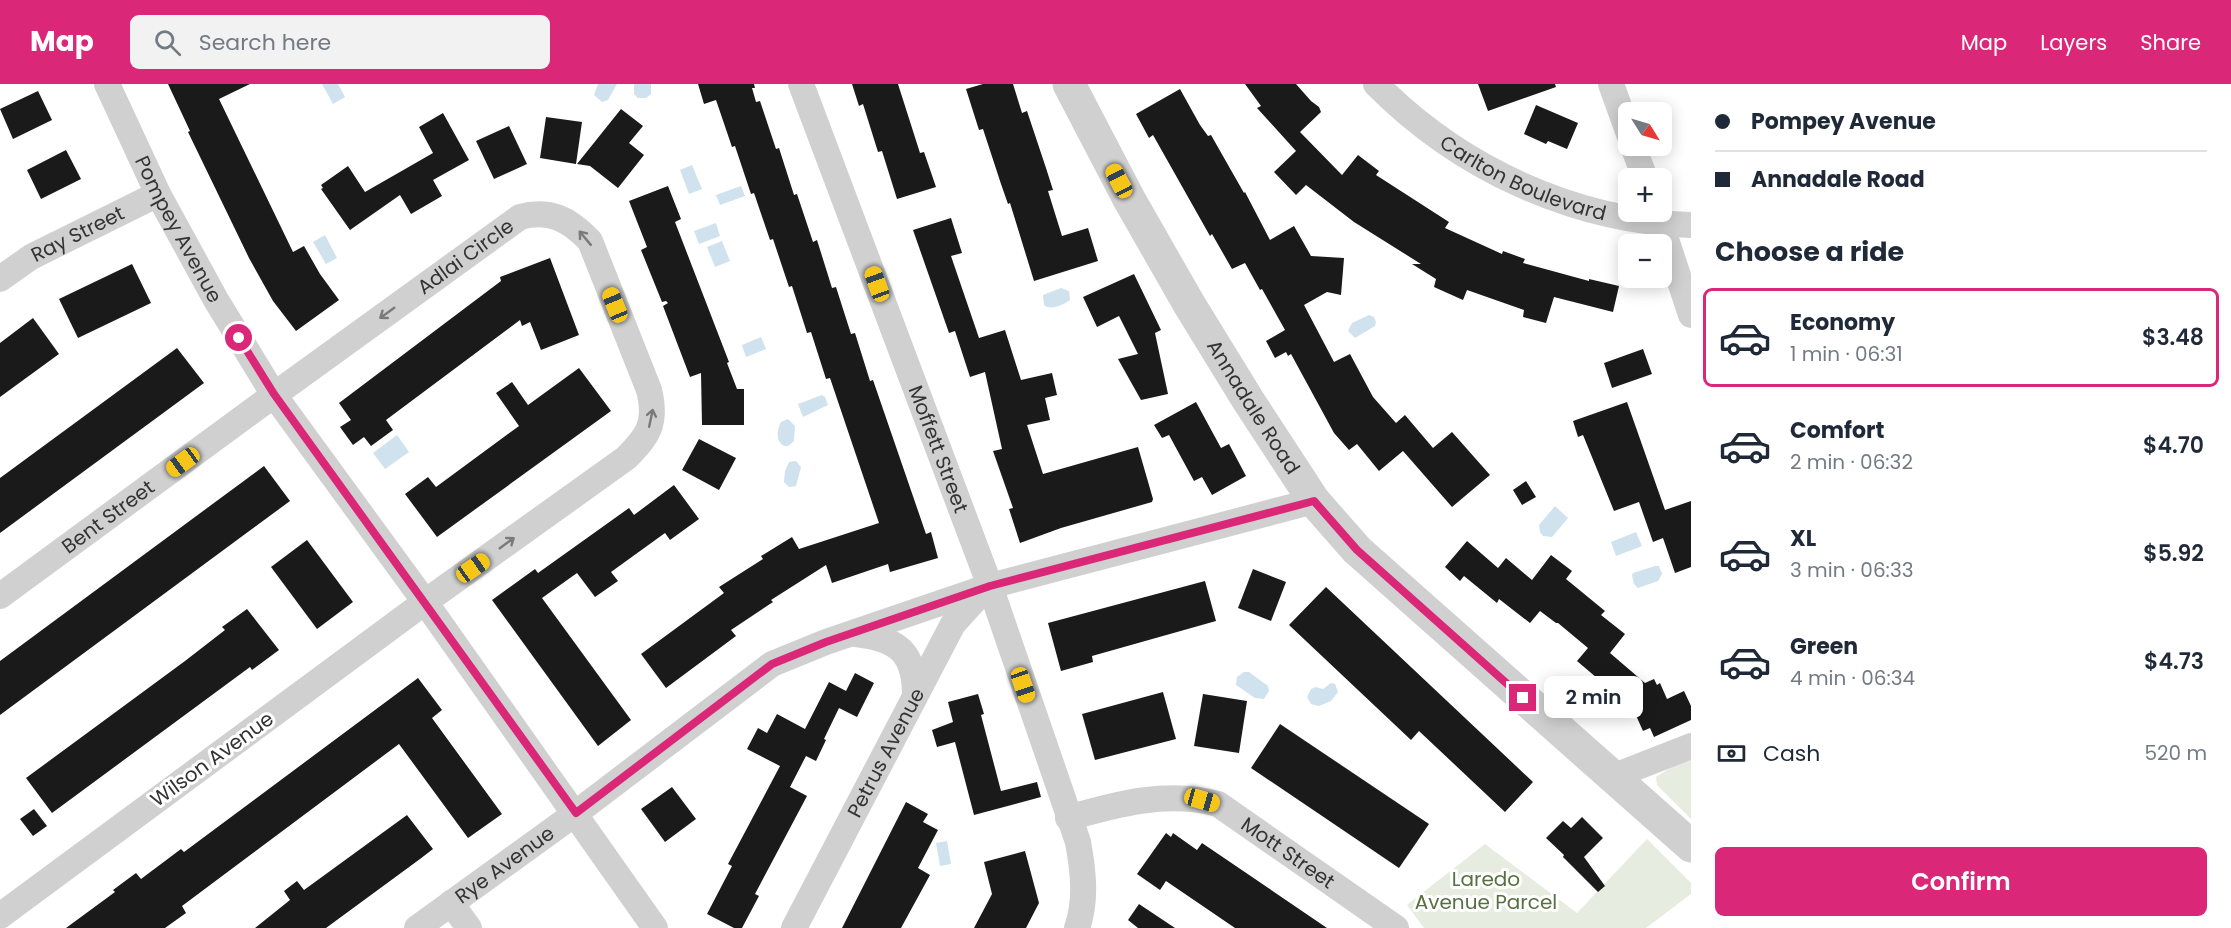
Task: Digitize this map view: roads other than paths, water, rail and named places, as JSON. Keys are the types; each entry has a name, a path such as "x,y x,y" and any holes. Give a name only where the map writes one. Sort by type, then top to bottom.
{"street":[{"name":"Pompey Avenue","path":"107,84 158,194 216,300 274,394 576,813 656,928"},
{"name":"Moffett Street","path":"801,84 990,586 1078,842 1083,871 1083,894 1077,928"},
{"name":"Annadale Road","path":"1069,84 1129,199 1189,304 1314,501 1357,550 1691,846"},
{"name":"Carlton Boulevard","path":"1376,84 1396,104 1436,136 1476,162 1516,183 1563,202 1593,210 1618,213"},
{"path":"1611,84 1618,103"},
{"name":"Ray Street","path":"0,279 31,256 158,194"},
{"name":"Adlai Circle","path":"274,394 520,217 534,213 559,218 580,231 590,241 649,390 654,408 651,426 640,444 626,458 425,602"},
{"name":"Carlton Boulevard","path":"1672,221 1691,225"},
{"path":"1660,222 1691,315"},
{"name":"Bent Street","path":"0,596 274,394"},
{"name":"Rye Avenue","path":"417,928 576,813 772,664 826,642 990,586 1314,501"},
{"name":"Petrus Avenue","path":"794,928 953,624 965,609 990,586"},
{"name":"Wilson Avenue","path":"0,916 425,602"},
{"path":"852,633 880,638 900,648 911,663 915,677 915,696"},
{"path":"1612,777 1691,746"},
{"name":"Mott Street","path":"1068,818 1113,805 1153,799 1202,800 1218,804 1395,928"},
{"path":"451,903 470,928"}],"water":[{"path":"322,84 338,84 345,97 333,104"},
{"path":"598,84 617,84 608,100 602,102 594,95"},
{"path":"634,84 651,84 651,94 646,98 638,98 634,94"},
{"path":"692,165 702,189 689,194 680,170"},
{"path":"741,186 745,196 720,205 716,195"},
{"path":"716,223 720,236 699,244 694,231"},
{"path":"325,235 337,258 326,264 313,242"},
{"path":"722,241 730,261 715,267 707,247"},
{"path":"1061,288 1069,291 1070,300 1053,307 1044,305 1043,295"},
{"path":"1369,315 1374,317 1375,326 1355,338 1348,331 1352,323"},
{"path":"761,337 766,349 746,357 742,345"},
{"path":"822,395 828,405 803,417 798,404"},
{"path":"788,419 795,426 794,441 784,446 779,441 778,432 781,422"},
{"path":"397,435 409,452 385,469 373,453"},
{"path":"796,461 801,467 796,486 789,487 784,482 785,471 789,462"},
{"path":"1555,506 1568,518 1552,537 1543,536 1539,525"},
{"path":"1636,532 1642,546 1616,556 1611,542"},
{"path":"1659,566 1662,574 1658,581 1638,588 1634,584 1633,573"},
{"path":"1244,672 1249,672 1268,686 1269,691 1264,699 1255,698 1236,685 1237,677"},
{"path":"1331,683 1335,684 1338,692 1331,701 1319,706 1311,704 1307,697 1311,689 1316,687 1323,689"},
{"path":"947,841 951,864 940,866 936,843"}],"park label":[{"name":"Laredo Avenue Parcel","path":"1486,890"}]}
